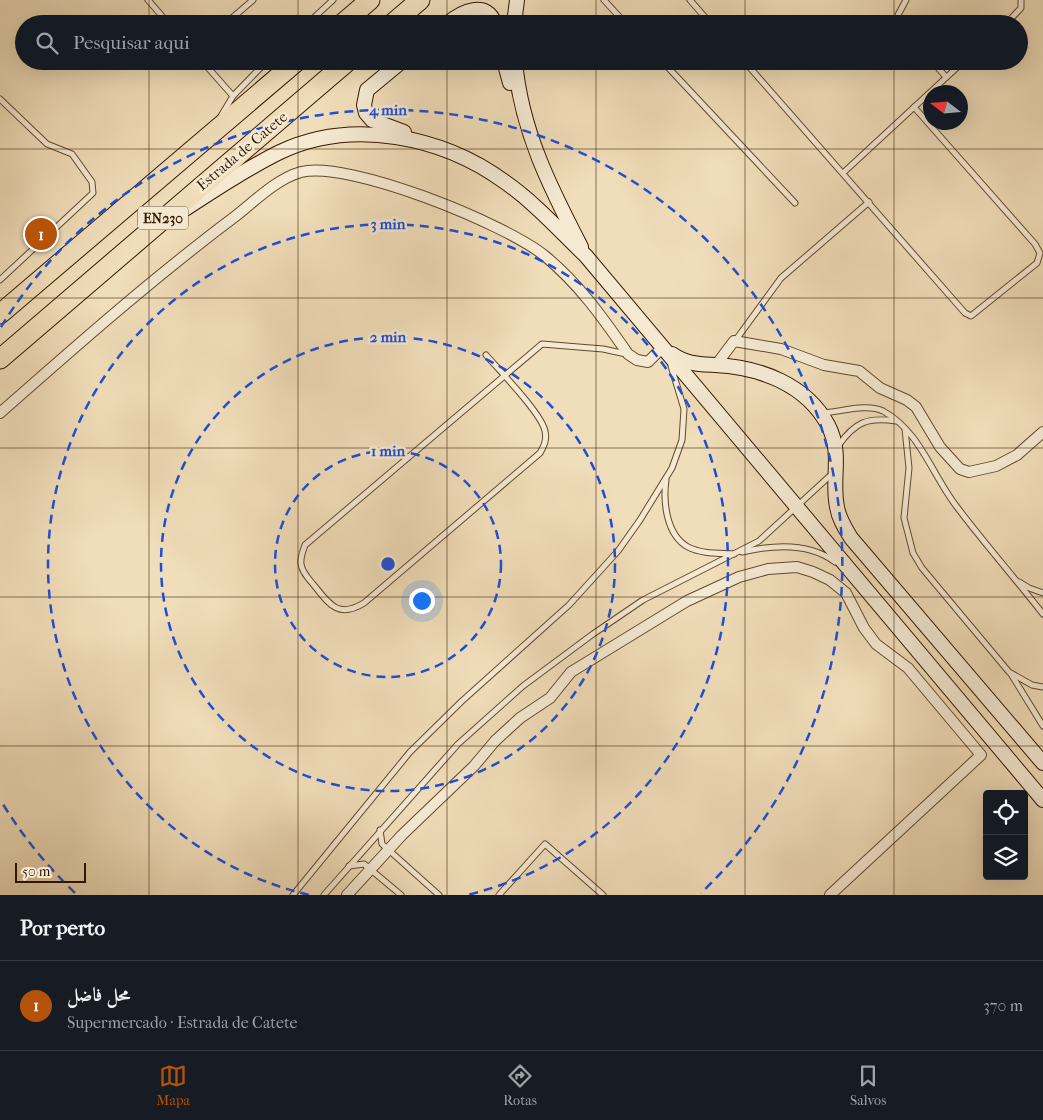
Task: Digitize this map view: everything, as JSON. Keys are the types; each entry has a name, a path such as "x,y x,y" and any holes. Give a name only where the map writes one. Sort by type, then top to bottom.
{"highway":[{"path":"352,15 370,0"},
{"path":"402,15 420,0"},
{"name":"Estrada de Catete","path":"1,311 287,70"},
{"name":"Estrada de Catete","path":"0,359 337,70"}],"street":[{"path":"515,15 517,0"},
{"path":"459,15 468,8 477,6 486,9 492,15"},
{"path":"391,70 367,90 364,105 366,114 372,120 433,143 472,161 512,187 586,256 1043,800"},
{"path":"507,70 548,183 586,256"},
{"path":"516,70 523,116"},
{"path":"142,236 257,164 304,143 365,134 403,137 472,161"},
{"path":"0,413 186,253 281,181 301,172 319,170 379,182 458,209 508,234 543,254 576,283 628,354 637,360 648,362 663,347"},
{"path":"716,364 734,341 781,349 830,366 859,372 880,388 907,400 916,407 945,452 960,469 969,472 996,466 1017,455 1043,432"},
{"path":"663,347 679,359 696,365 716,364 774,376 792,386 808,400 827,423 836,448 838,469 837,507 841,521 851,538 1043,763"},
{"path":"347,895 388,850 474,766 495,741 520,718 550,698 571,672 687,601 739,577 768,569 797,567 830,580 846,592 864,628 876,644 908,668 981,755 830,895"}],"lane":[{"path":"148,0 161,15"},
{"path":"236,15 253,0"},
{"path":"316,15 332,0"},
{"path":"604,0 618,15"},
{"path":"690,0 703,15"},
{"path":"898,15 906,0"},
{"path":"1015,15 1022,8 1021,0"},
{"path":"210,70 233,96"},
{"path":"206,139 233,96 258,70"},
{"path":"670,70 796,203"},
{"path":"752,70 968,315 974,315 1040,258 1035,244 914,107"},
{"path":"940,70 946,77"},
{"path":"843,173 954,70"},
{"path":"0,99 47,144 72,154 92,182 93,193 0,280"},
{"path":"734,341 781,278 868,202"},
{"path":"486,355 504,376 542,423 546,433 545,444 540,453 364,603 347,610 338,609 328,604 304,573 301,564 305,545 504,376 542,344 604,349 628,354"},
{"path":"293,895 410,752 462,700 569,605 618,551 666,477 682,440 684,409 676,376 663,347"},
{"path":"819,414 865,408 881,410 898,421 916,441 944,490 1043,614"},
{"path":"836,448 848,432 859,424 880,419 898,421"},
{"path":"904,428 909,468 904,518 913,553 922,568 1009,672 1024,693 1043,726"},
{"path":"324,895 458,744 523,686 643,600 759,541 838,469"},
{"path":"666,477 666,508 677,537 687,547 734,554 762,548 796,548 828,556 856,577"},
{"path":"1015,578 1029,588 1043,593"},
{"path":"1009,672 1032,685 1043,687"},
{"path":"380,830 382,844 438,895"},
{"path":"499,895 545,844 603,895"},
{"path":"349,866 364,864 401,895"}],"place":[{"name":"محل فاضل","path":"41,234"}]}
